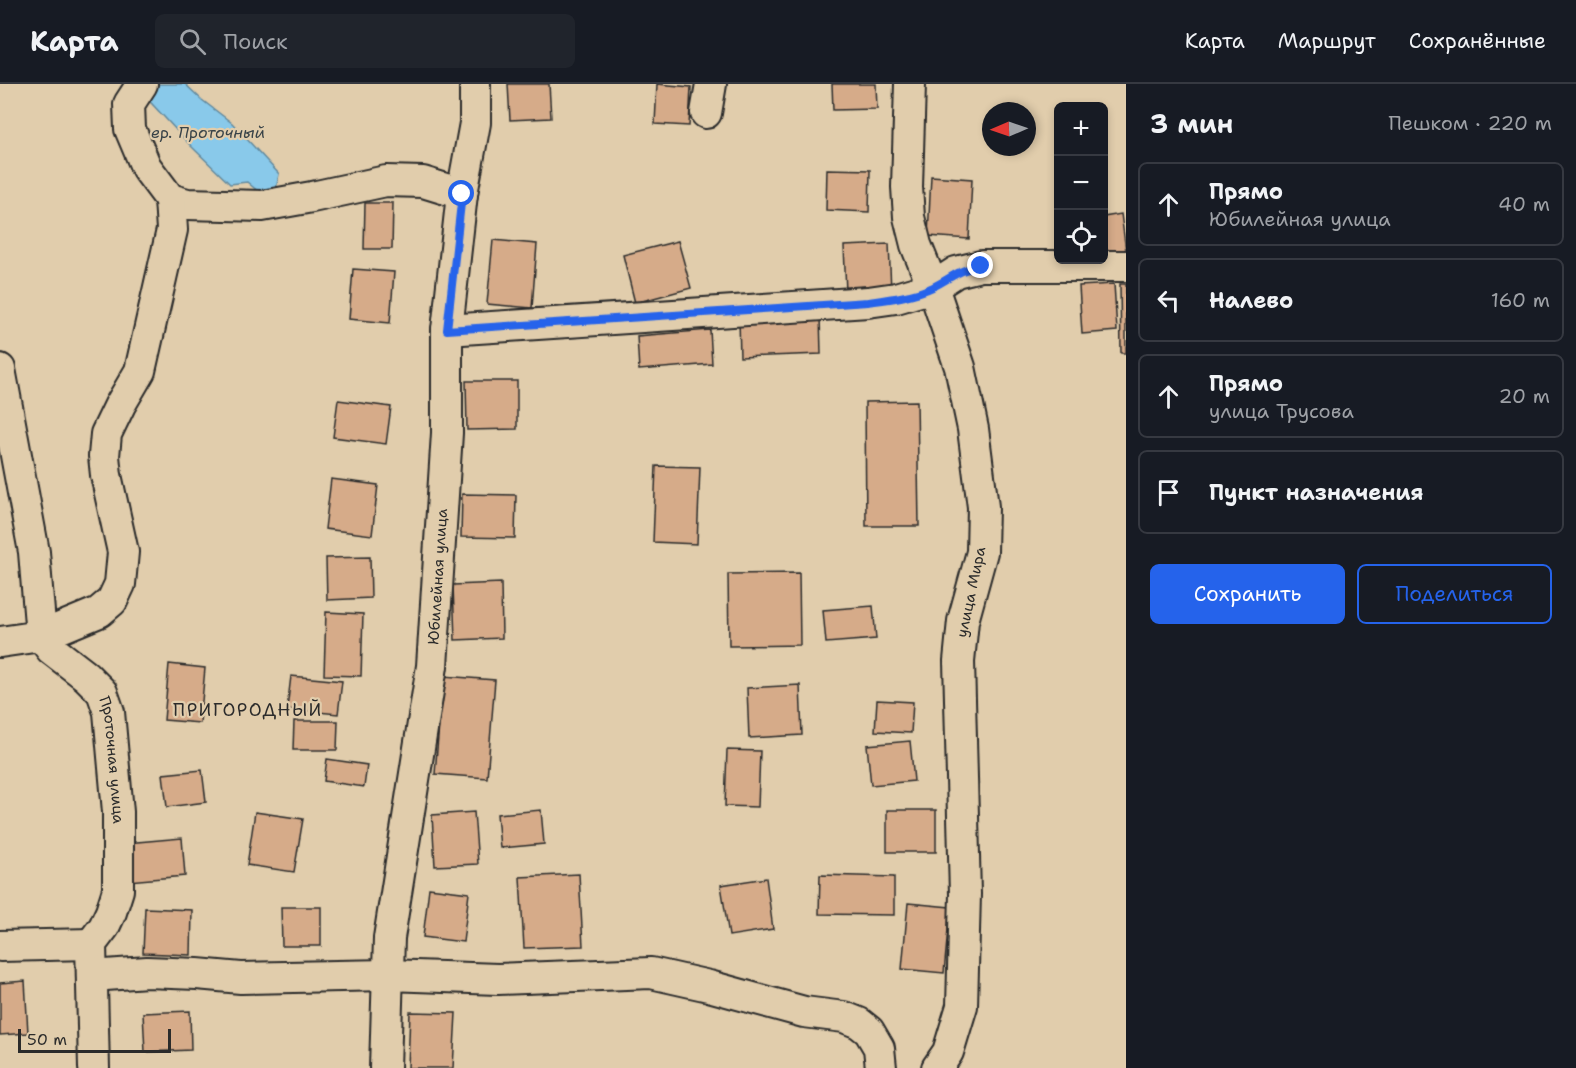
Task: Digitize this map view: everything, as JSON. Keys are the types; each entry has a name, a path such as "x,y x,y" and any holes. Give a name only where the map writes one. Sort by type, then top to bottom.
{"street":[{"path":"0,642 41,636 99,612 112,601 120,584 123,552 106,475 104,456 106,434 140,371 172,231 170,199 146,167 130,129 129,104 142,84"},
{"name":"Юбилейная улица","path":"385,1068 389,938 432,666 447,433 447,330 462,194 475,123 475,84"},
{"path":"706,113 711,84"},
{"name":"улица Мира","path":"910,84 907,187 909,217 916,244 960,367 973,429 983,507 982,552 963,621 959,661 965,894 962,1006 948,1052 937,1068"},
{"path":"170,199 187,204 262,206 386,181 423,182 462,194"},
{"path":"447,330 868,302 896,298 933,287 956,272 981,266 1126,266"},
{"path":"0,369 34,552 41,636"},
{"name":"Проточная улица","path":"41,636 51,649 86,676 102,692 109,712 118,812 118,890 104,927 91,944"},
{"path":"0,946 91,944 94,1068"},
{"path":"92,976 147,972 241,978 388,975 498,979 651,973 804,1012 844,1017 859,1023 869,1031 879,1048 880,1068"}],"water":[{"name":"ер. Проточный","path":"138,84 185,84 232,123 279,174 275,195 259,192 247,182 230,184 141,92"}],"building":[{"path":"508,84 549,84 551,118 510,120"},
{"path":"657,84 691,87 689,126 655,124"},
{"path":"832,84 876,84 877,109 833,110"},
{"path":"827,169 870,170 869,212 826,210"},
{"path":"931,176 972,179 969,239 928,236"},
{"path":"365,203 393,203 392,249 364,249"},
{"path":"1121,214 1126,251 1108,255 1108,216"},
{"path":"493,240 537,244 532,308 487,304"},
{"path":"678,241 691,288 635,303 623,255"},
{"path":"889,244 891,291 846,292 844,246"},
{"path":"353,269 394,272 390,323 349,319"},
{"path":"1114,284 1117,331 1082,334 1079,286"},
{"path":"1120,284 1126,284 1126,353 1121,353"},
{"path":"820,316 821,354 740,357 739,319"},
{"path":"710,330 712,364 639,370 637,336"},
{"path":"466,381 517,381 517,429 467,430"},
{"path":"338,400 391,407 386,444 333,437"},
{"path":"917,401 919,526 866,526 865,402"},
{"path":"656,466 700,467 697,544 653,542"},
{"path":"331,479 378,485 372,535 325,529"},
{"path":"462,494 516,495 515,538 461,537"},
{"path":"370,557 371,598 327,600 326,558"},
{"path":"799,573 800,645 729,646 728,574"},
{"path":"501,583 502,638 455,640 453,585"},
{"path":"873,606 876,639 826,643 823,610"},
{"path":"326,612 363,614 361,676 324,675"},
{"path":"169,664 205,668 200,723 164,720"},
{"path":"291,676 342,681 338,714 287,709"},
{"path":"443,676 495,680 487,778 435,774"},
{"path":"800,685 802,735 749,738 747,688"},
{"path":"877,700 913,702 911,733 875,731"},
{"path":"294,721 338,721 337,750 293,750"},
{"path":"910,741 914,781 871,785 867,745"},
{"path":"727,750 760,751 758,807 725,806"},
{"path":"327,759 367,765 364,787 324,781"},
{"path":"202,770 206,802 167,807 163,774"},
{"path":"541,810 544,844 500,848 497,814"},
{"path":"887,810 936,810 936,852 887,852"},
{"path":"255,812 303,819 294,872 247,865"},
{"path":"474,812 478,864 435,866 432,815"},
{"path":"182,838 185,876 128,881 126,843"},
{"path":"579,874 583,946 524,948 520,877"},
{"path":"820,875 894,877 894,915 819,914"},
{"path":"766,878 773,929 729,936 721,885"},
{"path":"429,888 469,893 463,942 423,937"},
{"path":"908,903 950,907 944,973 902,969"},
{"path":"281,907 321,907 321,946 282,946"},
{"path":"145,908 192,910 191,955 143,953"},
{"path":"25,981 28,1033 0,1035 0,983"},
{"path":"190,1011 191,1050 145,1052 143,1013"},
{"path":"410,1012 456,1013 453,1068 408,1068"}],"district":[{"name":"ПРИГОРОДНЫЙ","path":"248,710"}],"route":[{"path":"462,194 447,330 868,302 896,298 933,287 956,272 981,266"}]}
